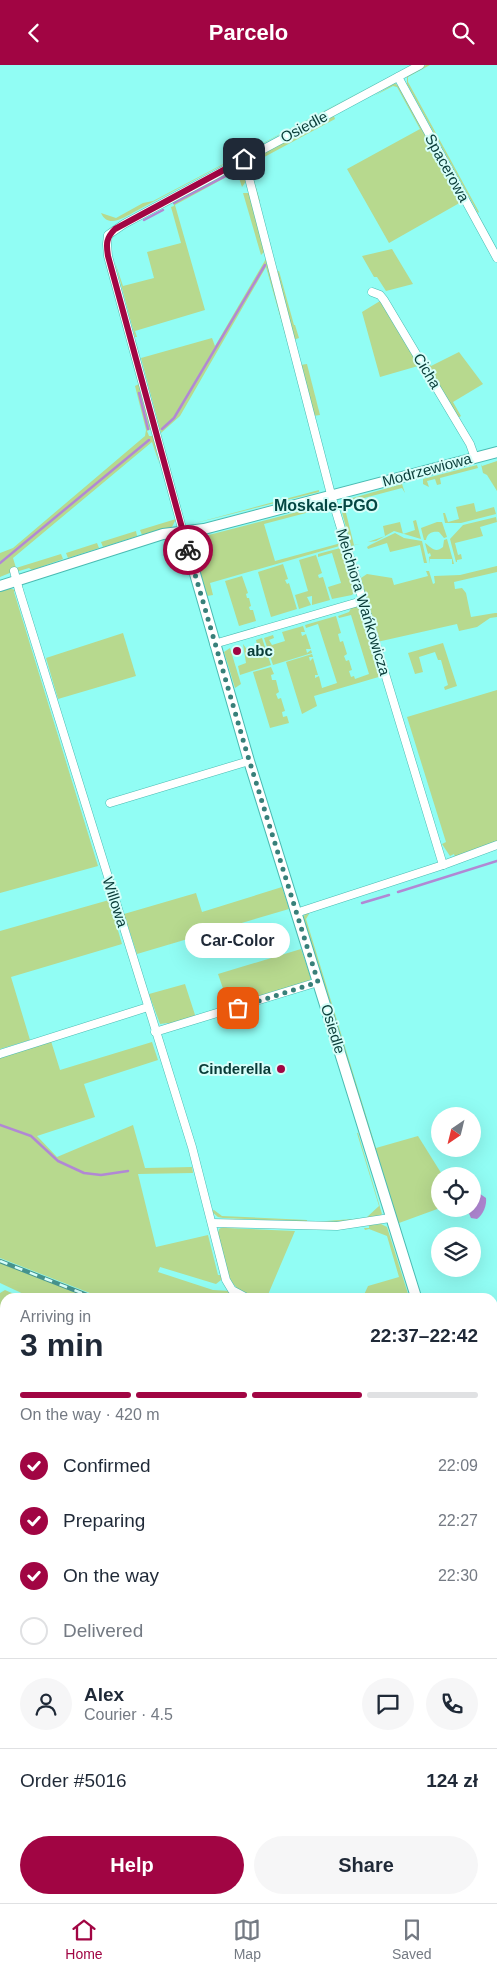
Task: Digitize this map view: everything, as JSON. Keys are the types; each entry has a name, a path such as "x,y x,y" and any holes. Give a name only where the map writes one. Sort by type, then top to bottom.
{"street":[{"name":"Osiedle","path":"415,1293 214,644 142,386 106,244 108,235 115,229 420,65"},
{"name":"Spacerowa","path":"398,77 497,258"},
{"name":"Melchiora Wańkowicza","path":"244,159 332,495 362,601 443,865"},
{"name":"Cicha","path":"372,292 377,293 384,299 470,444 475,458"},
{"name":"Modrzewiowa","path":"183,533 497,452"},
{"path":"0,586 16,576 164,534 183,533"},
{"name":"Willowa","path":"16,576 187,1131 226,1280 232,1290 237,1293"},
{"path":"214,644 362,601"},
{"path":"110,803 249,761"},
{"path":"296,913 443,865 497,845"},
{"path":"155,1032 318,982"},
{"path":"0,1054 148,1007"},
{"path":"212,1223 337,1226 390,1218"}],"green space":[{"path":"426,65 430,65 408,77 408,82 478,213 407,84 407,76"},
{"path":"386,78 122,218 112,221 104,218 101,213 116,218 143,203 153,201"},
{"path":"395,83 463,201 389,243 347,169 420,129 397,87 393,86 374,96"},
{"path":"334,116 335,119 255,162 252,174 260,201 257,201 250,172 252,159"},
{"path":"239,166 243,166 247,180 242,187 239,178 232,174 175,205 205,310 135,331 137,337 135,337 115,262 123,286 154,278 147,252 181,243 171,207 174,206 173,201"},
{"path":"243,193 251,193 265,251 261,255"},
{"path":"392,249 413,284 386,291 377,277 374,277 362,256"},
{"path":"267,257 290,343 288,344 266,267 180,416 161,433 141,358 212,338 215,346"},
{"path":"279,271 299,338 293,340 275,272"},
{"path":"380,301 430,386 418,366 380,377 362,312"},
{"path":"459,352 483,384 453,402 461,416 458,418 425,362 427,361 431,366"},
{"path":"307,364 320,415 313,416 300,365"},
{"path":"139,384 151,429 147,431 149,436 153,436 159,463 152,442 13,558 16,568 61,554 63,559 32,570 29,568 17,570 0,577 0,553 13,548 145,436 146,430 135,386"},
{"path":"497,461 497,491 487,475 483,473 481,464 482,466"},
{"path":"477,465 478,468 440,478 441,484 437,485 435,479 427,481 429,487 423,484 423,479"},
{"path":"402,484 405,493 402,488 349,502 351,508 345,509 354,545 360,544 351,546 341,503"},
{"path":"319,490 319,492 188,525"},
{"path":"474,503 476,512 494,507 496,514 461,523 445,523 443,513 445,513 448,522 459,519 456,507"},
{"path":"324,505 332,512 325,508 264,524 275,561 341,543 335,523 337,522 343,545 210,583 213,595 207,596 192,541"},
{"path":"496,517 497,522 480,527 483,536 455,543 458,555 461,554 462,559 456,562 450,539 463,525"},
{"path":"176,519 172,527 142,535 140,530"},
{"path":"416,520 421,539 404,534 415,530 413,521"},
{"path":"400,522 403,534 394,531 385,536 383,526"},
{"path":"442,522 447,537 444,538 439,532 435,532 429,534 426,540 424,540 421,528"},
{"path":"136,531 137,536 103,547 101,542"},
{"path":"395,533 404,538 422,541 427,563 424,563 420,545 390,552 387,543 368,549 367,547 370,545"},
{"path":"447,539 454,564 452,564 452,559 430,559 430,564 429,557 431,556 430,553 428,554 425,543 438,550 443,547 444,540"},
{"path":"97,543 99,548 68,558 66,553"},
{"path":"344,547 356,590 352,595 332,599 328,587 341,583 332,553 318,557 318,554"},
{"path":"316,555 322,573 318,575 319,578 323,577 330,600 312,605 312,596 307,597 311,605 299,609 295,595 308,591 299,560"},
{"path":"283,564 288,579 285,580 287,584 289,583 297,609 271,617 258,572"},
{"path":"497,566 497,572 454,582 455,589 462,588 466,593 471,617 497,613 497,617 490,618 477,627 459,631 457,624 377,642 361,578 367,574 392,578 394,585 428,576 426,571 429,571 433,584 435,583 434,576 460,575"},
{"path":"242,576 248,593 246,594 247,598 249,598 251,606 249,607 250,610 253,610 256,621 239,626 225,581"},
{"path":"9,588 15,590 14,592 98,866 0,893 0,590"},
{"path":"352,606 362,609 382,676 314,696 317,706 302,714 286,662 312,654 313,657 309,657 310,661 313,658 318,675 315,675 315,678 319,676 322,688 337,683 318,624 306,628 305,625 336,616 341,633 338,634 340,642 343,641 347,654 344,656 346,661 349,660 352,670 349,671 351,677 354,676 355,679 369,674 351,615 339,618 338,616 349,612"},
{"path":"303,626 305,632 301,632 302,636 306,634 311,649 306,649 307,653 311,650 312,653 273,665 264,638 273,635 274,638 269,640 272,645 285,641 282,632"},
{"path":"123,633 136,676 58,699 46,658"},
{"path":"262,638 271,665 240,675 238,666 246,663 243,644 248,651 258,648 256,640"},
{"path":"443,643 457,686 445,690 444,687 448,685 441,660 438,660 435,652 419,657 423,672 415,674 408,653"},
{"path":"230,648 241,684 235,688 224,652"},
{"path":"271,667 274,674 271,675 272,680 276,680 279,692 276,694 278,699 281,698 285,711 282,712 283,717 287,716 289,723 270,728 253,672"},
{"path":"497,690 497,841 455,857 454,854 450,856 442,844 446,842 407,717"},
{"path":"282,887 289,909 137,954 124,914 196,893 202,912"},
{"path":"109,900 122,944 11,977 30,1040 0,1049 0,931"},
{"path":"308,911 309,914 306,919 376,1148 418,1136 437,1167 431,1167 431,1211 399,1223 403,1239 401,1239 303,917"},
{"path":"301,949 311,978 309,981 229,1006 218,974"},
{"path":"185,984 196,1018 169,1026 168,1023 160,1024 149,994"},
{"path":"51,1041 60,1070 152,1042 158,1060 84,1084 95,1117 37,1136 57,1157 133,1125 145,1168 192,1167 193,1173 138,1174 156,1247 208,1235 221,1280 216,1284 160,1267 158,1272 213,1290 230,1291 233,1293 90,1293 0,1258 0,1058"},
{"path":"357,1133 382,1214 377,1218 313,1222 366,1218 379,1206"},
{"path":"214,1210 222,1216 307,1220 307,1222 223,1218 218,1217 211,1211"},
{"path":"381,1224 387,1227 408,1293 365,1293 368,1286 399,1277 387,1236 369,1229 365,1230 364,1228 369,1228 369,1225"},
{"path":"227,1225 227,1228 295,1231 269,1293 245,1293 235,1285 229,1277 226,1268 218,1233 219,1229"},
{"path":"0,1263 77,1293 21,1293 0,1283"},
{"path":"5,1290 12,1293 0,1293"}],"shaded area":[{"path":"481,1195 486,1198 481,1215"}],"waterway":[{"path":"174,203 241,168"},
{"path":"144,220 163,210"},
{"path":"162,429 174,418 265,265"},
{"path":"139,393 148,429"},
{"path":"0,563 149,440"},
{"path":"398,892 497,861"},
{"path":"362,903 389,895"},
{"path":"0,1125 31,1136 58,1161 84,1173 101,1175 128,1171"}],"railway":[{"path":"0,1261 82,1293"}],"way so far":[{"path":"188,550 246,750 318,982 238,1008"}],"place":[{"name":"abc","path":"237,651"},
{"name":"Car-Color","path":"238,1008"},
{"name":"Cinderella","path":"281,1069"}],"district":[{"name":"Moskale-PGO","path":"326,505"}],"route":[{"path":"188,550 142,386 106,244 108,235 115,229 244,159"}]}
